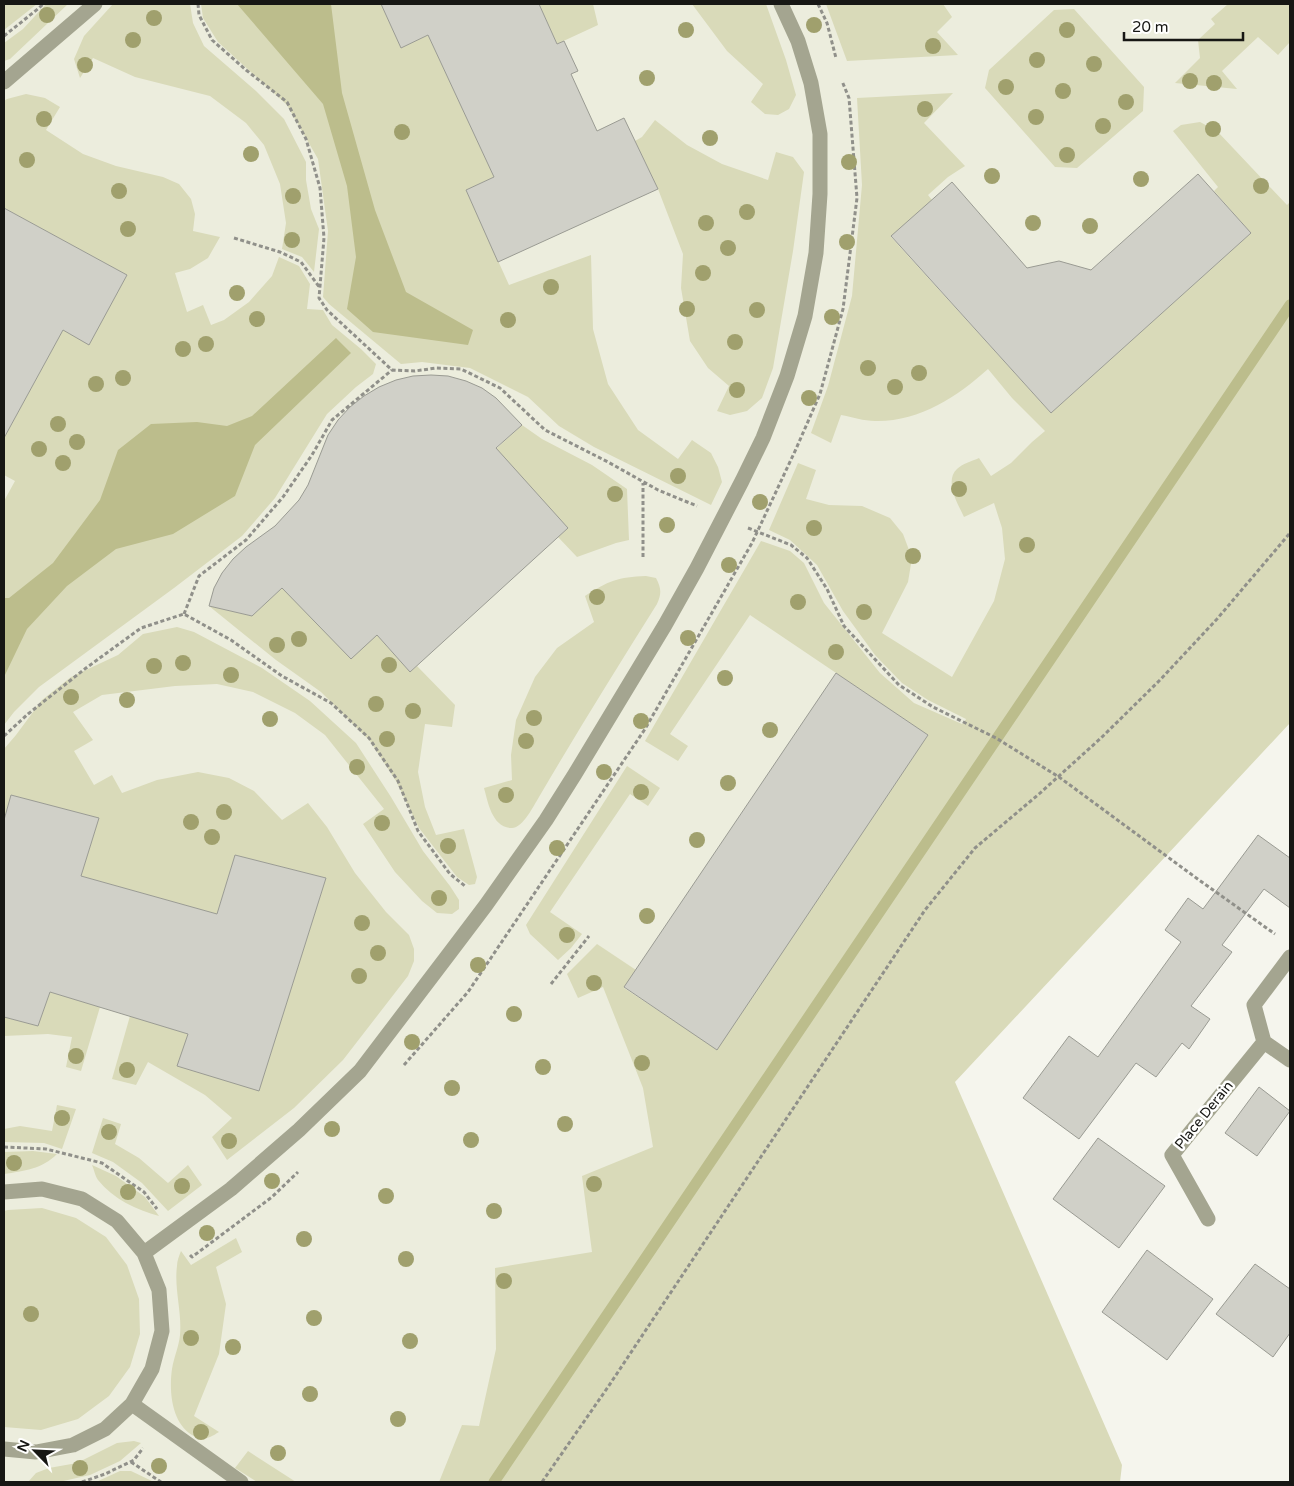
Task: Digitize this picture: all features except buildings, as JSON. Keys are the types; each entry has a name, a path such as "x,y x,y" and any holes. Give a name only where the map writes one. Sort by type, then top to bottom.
{"street":[{"path":"4,82 95,4"},
{"path":"144,1253 231,1189 298,1130 360,1071 486,905 575,774 665,625 742,481 787,376 805,316 816,253 820,194 820,134 811,83 798,41 781,4"},
{"path":"1290,957 1254,1004 1264,1042 1290,1060"},
{"name":"Place Derain","path":"1208,1219 1172,1155 1264,1042"},
{"path":"4,1192 42,1189 82,1199 118,1221 144,1253 159,1290 162,1330 152,1369 132,1404 105,1429 73,1445 36,1452 4,1449"},
{"path":"132,1404 241,1482"}],"path":[{"path":"4,36 43,4"},
{"path":"198,4 199,15 212,40 287,102 306,139 320,188 324,238 319,298 327,310 380,360 392,370 462,369 500,388 545,430 658,490 792,545 807,558 827,590 844,626 898,685 933,706 996,738 1058,777 1283,939"},
{"path":"818,4 827,23 838,65"},
{"path":"400,1069 468,992 645,729 752,542 792,459 820,394 843,309 857,198 849,98 840,74"},
{"path":"234,238 280,252 301,262 320,288"},
{"path":"184,614 199,576 246,540 277,504 312,455 332,420 392,370"},
{"path":"642,557 644,482"},
{"path":"542,1482 608,1387 925,910 975,848 1101,738 1160,680 1217,619 1290,532"},
{"path":"4,736 28,714 141,628 184,614 231,640 282,676 331,703 369,738 398,781 418,830 450,874 486,905"},
{"path":"551,984 589,936"},
{"path":"4,1147 46,1149 102,1163 144,1192 192,1257 272,1197 299,1171"},
{"path":"82,1482 105,1474 134,1460 159,1423"},
{"path":"131,1462 161,1482"}],"shaded area":[{"path":"4,4 1290,4 1290,239 450,1482 4,1482"},
{"path":"4,4 37,4 4,30"},
{"path":"46,4 68,4 10,59 4,61 4,43 23,29"},
{"path":"113,4 190,4 193,23 204,46 256,91 284,119 306,162 306,180 311,209 319,229 314,272 302,257 282,249 286,223 280,184 264,145 246,123 210,96 135,77 93,58 80,78 74,59 84,36"},
{"path":"201,4 381,4 401,48 428,35 494,177 466,190 509,285 591,255 593,329 608,384 638,430 678,459 692,440 711,453 718,467 722,482 711,505 594,447 559,426 528,397 470,368 422,362 401,364 329,304 323,297 328,231 318,159 287,105 218,42 203,18"},
{"path":"237,4 331,4 342,93 375,210 406,292 473,330 468,345 373,332 347,309 356,257 347,186 323,104"},
{"path":"539,4 593,4 598,25 557,44"},
{"path":"692,4 766,4 796,95 789,109 778,115 765,114 751,102 763,84 727,51"},
{"path":"826,4 943,4 952,17 937,32 958,55 847,61"},
{"path":"1228,4 1290,4 1290,42 1278,55 1258,37 1222,71 1237,89 1175,83 1200,58 1198,40 1215,24 1211,19"},
{"path":"1074,9 1144,87 1143,111 1077,168 1055,167 985,88 989,70 1054,10"},
{"path":"953,93 924,123 965,166 948,177 928,195 932,200 891,237 1051,413 1251,233 1214,191 1218,187 1173,131 1181,125 1200,122 1217,131 1287,205 1290,202 1290,723 955,1082 1122,1465 1120,1482 439,1482 462,1425 479,1426 496,1349 495,1268 592,1252 582,1176 653,1147 643,1088 603,987 578,998 567,974 597,944 636,970 624,988 717,1049 928,735 750,615 670,734 688,746 678,761 645,741 761,541 790,551 804,563 824,603 880,673 914,703 962,724 966,719 928,700 902,683 875,655 843,611 817,565 790,540 769,530 798,463 816,470 806,499 829,505 862,506 890,518 903,534 912,558 908,582 882,633 952,677 994,601 1005,559 1002,528 994,503 964,517 953,493 953,474 957,469 979,458 991,476 1011,463 1045,431 1012,398 988,369 950,398 922,412 907,417 875,421 841,415 831,443 811,433 828,386 852,296 862,185 857,98"},
{"path":"26,94 45,98 60,107 46,130 83,154 116,166 163,177 179,184 191,199 195,214 193,231 220,237 208,258 190,269 175,273 187,312 203,305 211,325 224,320 249,302 272,276 279,257 299,266 310,284 307,309 323,310 332,325 376,364 373,374 327,414 275,498 242,536 39,687 4,725 4,501 15,481 4,475 4,438 63,330 89,344 127,275 4,208 4,101"},
{"path":"655,120 687,145 722,164 768,180 776,152 793,157 804,172 773,368 762,398 747,411 730,415 717,411 729,386 708,368 690,341 681,288 683,254 658,189 635,141 642,137"},
{"path":"336,338 351,353 255,445 235,496 173,534 116,549 67,586 27,629 4,677 4,598 9,598 53,563 100,500 118,450 151,424 197,422 227,426 252,416"},
{"path":"522,425 542,439 592,465 627,489 629,540 577,557 558,537 568,528 496,449"},
{"path":"646,576 656,578 659,585 660,597 657,604 528,815 516,827 505,827 495,819 489,807 484,788 512,780 511,755 516,720 535,677 557,648 594,622 585,596 614,581 628,577"},
{"path":"282,588 377,635 410,672 417,666 455,705 452,727 425,724 418,772 425,807 436,835 464,829 477,877 475,884 469,885 457,877 419,828 396,781 370,741 321,692 276,660 209,606 252,616"},
{"path":"177,627 194,632 262,668 310,701 356,743 423,851 459,900 459,909 452,914 437,913 422,901 395,872 363,824 384,809 325,735 295,713 253,692 217,684 175,686 102,695 73,712 93,740 74,751 94,785 112,775 122,793 157,780 198,772 229,778 254,791 282,820 308,803 327,827 355,873 386,912 409,935 414,949 414,961 408,976 343,1060 294,1108 227,1160 212,1137 232,1118 205,1095 148,1062 136,1085 112,1079 130,1016 188,1034 178,1066 259,1090 326,878 235,855 217,914 81,876 99,818 11,795 4,820 4,749 42,700 71,677 118,655 143,634"},
{"path":"627,766 660,788 648,806 630,794 550,912 582,934 558,960 530,934 526,925"},
{"path":"50,992 100,1007 81,1071 66,1067 72,1037 48,1034 4,1036 4,1017 38,1026"},
{"path":"57,1105 76,1109 62,1149 44,1143 4,1142 4,1129 20,1126 52,1131"},
{"path":"103,1118 121,1124 115,1144 139,1158 168,1183 188,1165 202,1185 168,1211 142,1183 113,1162 92,1153"},
{"path":"33,1151 57,1154 39,1166 4,1174 4,1152"},
{"path":"92,1165 116,1176 145,1197 159,1216 142,1211 111,1193 98,1180"},
{"path":"42,1208 76,1218 106,1237 127,1265 139,1299 140,1334 130,1367 109,1396 78,1419 41,1430 4,1427 4,1211"},
{"path":"236,1238 242,1252 216,1267 226,1304 219,1354 194,1416 219,1432 203,1439 192,1435 185,1429 176,1414 171,1396 172,1369 180,1335 176,1283 177,1262 181,1251 191,1265"},
{"path":"134,1441 141,1443 120,1461 90,1475 59,1482 28,1482 36,1473 49,1468 77,1463 117,1443"},
{"path":"248,1451 296,1482 257,1482 235,1468"},
{"path":"120,1471 131,1471 154,1482 96,1482"}],"waterway":[{"path":"494,1482 1290,305"}]}
